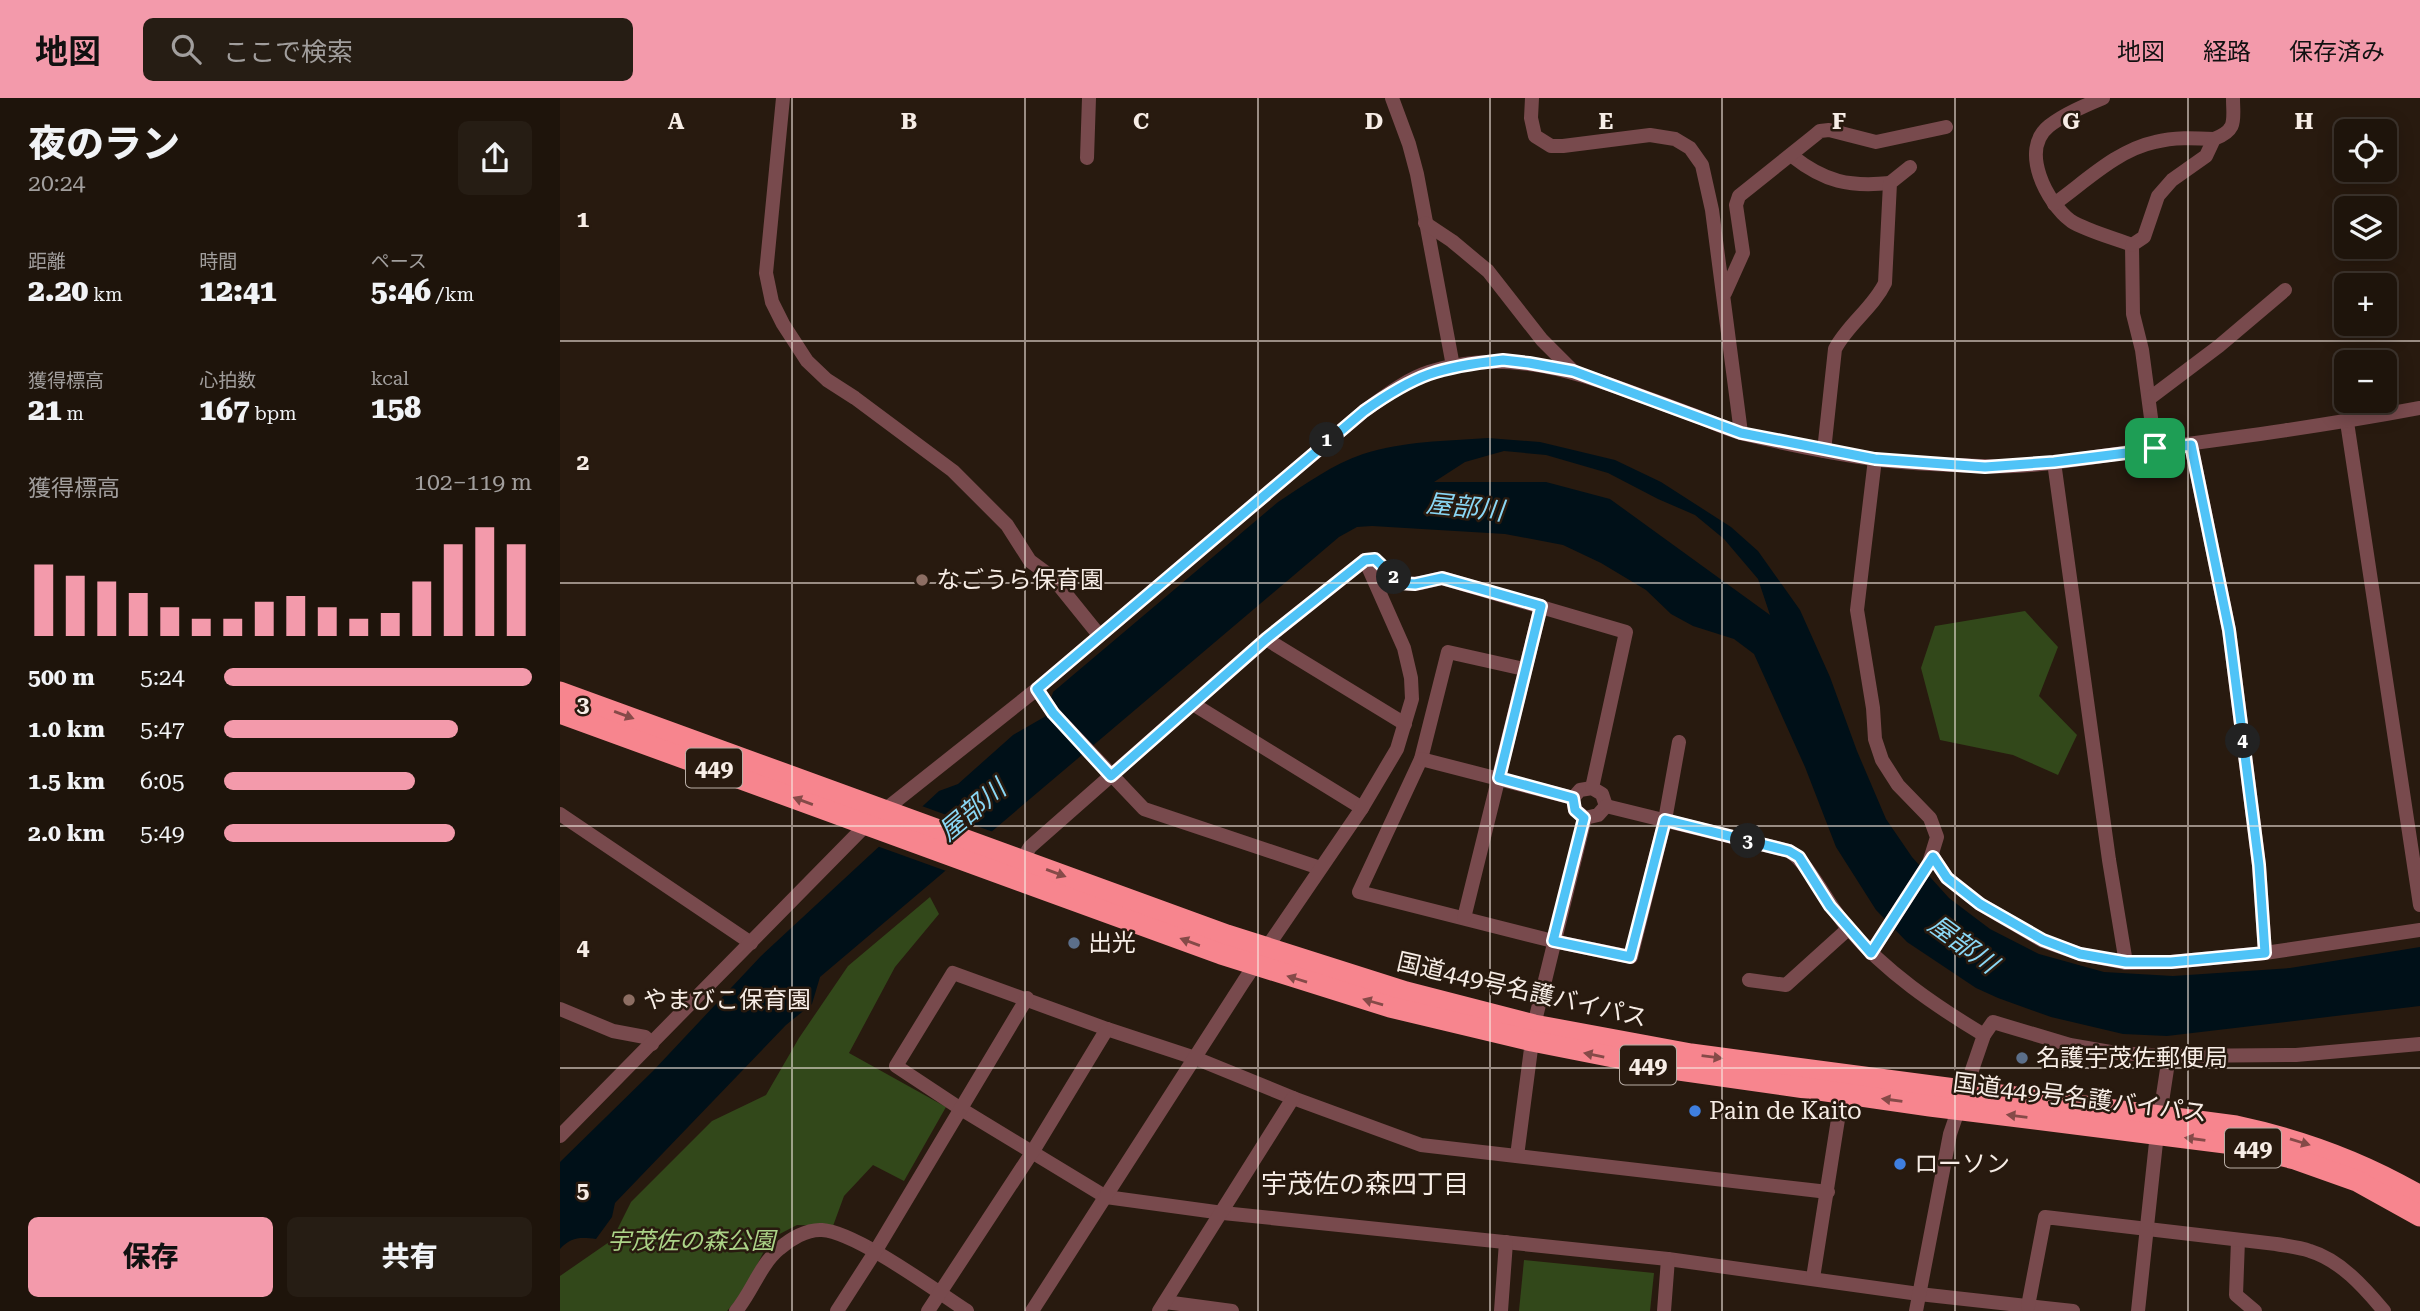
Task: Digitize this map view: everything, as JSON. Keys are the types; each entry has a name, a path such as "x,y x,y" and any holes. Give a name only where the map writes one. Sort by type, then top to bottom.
{"highway":[{"name":"国道449号名護バイパス","path":"560,692 993,848 1390,1007 1533,1033 1691,1055 1963,1099 2159,1124 2236,1126 2301,1142 2363,1165 2420,1196"},
{"name":"国道449号名護バイパス","path":"560,713 975,864 1260,957"},
{"name":"国道449号名護バイパス","path":"1533,1033 1679,1070 1842,1094 1963,1099"},
{"name":"国道449号名護バイパス","path":"2159,1124 2295,1159 2357,1181 2420,1216"}],"street":[{"path":"783,98 766,273 772,302 783,324 807,361 827,380 953,471 1007,525 1030,561 1053,578 1099,635"},
{"path":"1087,158 1090,98"},
{"path":"1392,98 1409,144 1453,366"},
{"path":"1532,98 1531,118 1535,136 1551,146 1650,135 1675,139 1690,148 1702,165 1712,210 1741,433"},
{"path":"2103,98 2048,127 2040,137 2037,149 2039,170 2046,192 2072,221 2132,245"},
{"path":"2054,204 2131,150 2154,142 2181,138 2214,139 2228,134 2233,124 2233,98"},
{"path":"1724,294 1743,253 1736,205 1740,196 1821,131 1829,130 1876,142 1946,127"},
{"path":"2132,245 2144,237 2158,196 2172,180 2206,156 2214,139"},
{"path":"1792,156 1804,165 1844,184 1890,183 1909,167"},
{"path":"1824,451 1835,348 1842,336 1880,293 1885,283 1890,183"},
{"path":"1425,223 1488,271 1542,340 1573,371"},
{"path":"2132,245 2133,314 2143,351 2155,448"},
{"path":"2150,398 2219,346 2285,290"},
{"path":"560,1136 751,943 894,812 1364,411 1397,387 1427,373 1453,366 1503,360 1529,363 1573,371 1741,433 1875,459 1985,467 2054,462 2191,445 2347,422 2420,408"},
{"path":"2347,422 2420,905"},
{"path":"2191,445 2229,630 2259,865 2265,953"},
{"path":"1871,953 1931,860 1937,837 1930,818 1898,785 1882,761 1875,739 1873,708 1857,610 1875,459"},
{"path":"2054,462 2109,860 2126,962"},
{"path":"1022,860 1030,848 1266,639 1365,560 1375,559 1400,583 1415,584 1442,578 1626,632 1592,788"},
{"path":"1032,1311 1260,957 1362,808 1397,749 1412,699 1409,667 1404,648 1365,560"},
{"path":"1464,918 1541,606"},
{"path":"1266,639 1405,724"},
{"path":"1524,669 1448,652 1421,759 1359,892 1553,941 1630,957 1665,820 1679,742"},
{"path":"1037,689 1053,713 1144,809 1320,868"},
{"path":"1193,704 1362,808"},
{"path":"1421,759 1573,798"},
{"path":"1573,798 1580,790 1592,788 1602,794 1606,806"},
{"path":"1573,798 1575,810 1584,818"},
{"path":"1606,806 1789,851 1799,857 1830,906 1871,953 1932,1004 1983,1035"},
{"path":"1584,818 1598,815 1606,806"},
{"path":"560,814 751,943"},
{"path":"1517,1156 1533,1033 1584,818"},
{"path":"1931,860 1947,878 1969,895 2043,940 2080,954 2126,962 2171,962 2265,953 2420,930"},
{"path":"1749,979 1786,985 1848,929"},
{"path":"1828,1192 1421,1144 1293,1098 1195,1058 953,973 896,1066 1106,1197 1223,1213 1668,1259 1919,1294 2073,1311"},
{"path":"837,1311 1027,998"},
{"path":"560,1009 613,1031 645,1037 652,1044"},
{"path":"1916,1311 1950,1134 1983,1035 1993,1022 2070,1045 2116,1053 2169,1056 2296,1055 2420,1044"},
{"path":"928,1311 1033,1151 1107,1029"},
{"path":"2138,1311 2169,1056"},
{"path":"1813,1278 1842,1094"},
{"path":"1232,1311 1162,1306 1293,1098"},
{"path":"2028,1306 2045,1217 2276,1244 2312,1251 2343,1268 2367,1290 2384,1311"},
{"path":"736,1311 748,1296 763,1267 777,1250 805,1233 822,1230 844,1236 875,1252 967,1311"},
{"path":"2238,1240 2236,1295 2255,1311"},
{"path":"1500,1311 1506,1242"},
{"path":"1664,1311 1668,1259"}],"green space":[{"path":"2025,611 2058,647 2039,696 2077,735 2058,775 2013,755 1940,740 1921,668 1935,626"},
{"name":"宇茂佐の森公園","path":"930,897 939,914 895,967 849,1053 946,1107 904,1181 873,1165 844,1196 833,1226 797,1225 770,1239 744,1291 727,1311 560,1311 560,1276 612,1240 631,1202 712,1121 766,1095 799,1038 848,966"},
{"path":"1524,1260 1654,1273 1650,1311 1519,1311"}],"water":[{"name":"屋部川","path":"1488,438 1540,442 1615,460 1661,482 1731,527 1758,551 1800,610 1830,677 1886,819 1912,857 1949,898 1990,929 2039,954 2104,972 2173,976 2290,968 2420,947 2420,1006 2167,1036 2123,1034 2051,1017 1998,998 1976,988 1907,942 1876,910 1836,847 1805,767 1754,654 1734,639 1693,626 1671,614 1646,590 1601,563 1563,545 1505,534 1357,527 1339,537 820,977 812,1004 786,1025 615,1203 612,1217 596,1239 576,1239 560,1249 560,1162 653,1071 761,956 939,791 958,784 1013,735 1046,716 1053,692 1278,502 1298,489 1330,469 1363,454 1409,444","holes":["1504,451 1546,455 1608,473 1695,515 1724,539 1758,579 1770,615 1610,499 1546,482 1434,482 1465,462"]}],"pier":[{"path":"919,805 996,833 949,872 874,845"}],"place":[{"name":"なごうら保育園","path":"922,580"},
{"name":"出光","path":"1074,943"},
{"name":"やまびこ保育園","path":"629,1000"},
{"name":"名護宇茂佐郵便局","path":"2022,1058"},
{"name":"Pain de Kaito","path":"1695,1111"},
{"name":"ローソン","path":"1900,1164"}],"district":[{"name":"宇茂佐の森四丁目","path":"1365,1184"}],"route":[{"path":"1503,360 1573,371 1741,433 1875,459 1985,467 2054,462 2155,448 2191,445 2229,630 2259,865 2265,953 2171,962 2126,962 2080,954 2043,940 1980,904 1947,878 1933,857 1871,953 1830,906 1799,857 1789,851 1665,820 1630,957 1553,941 1584,818 1575,810 1573,798 1499,778 1541,606 1442,578 1415,584 1400,583 1375,559 1365,560 1266,639 1111,776 1053,713 1037,689 1277,482 1364,411 1397,387 1427,373 1453,366 1503,360"}]}
